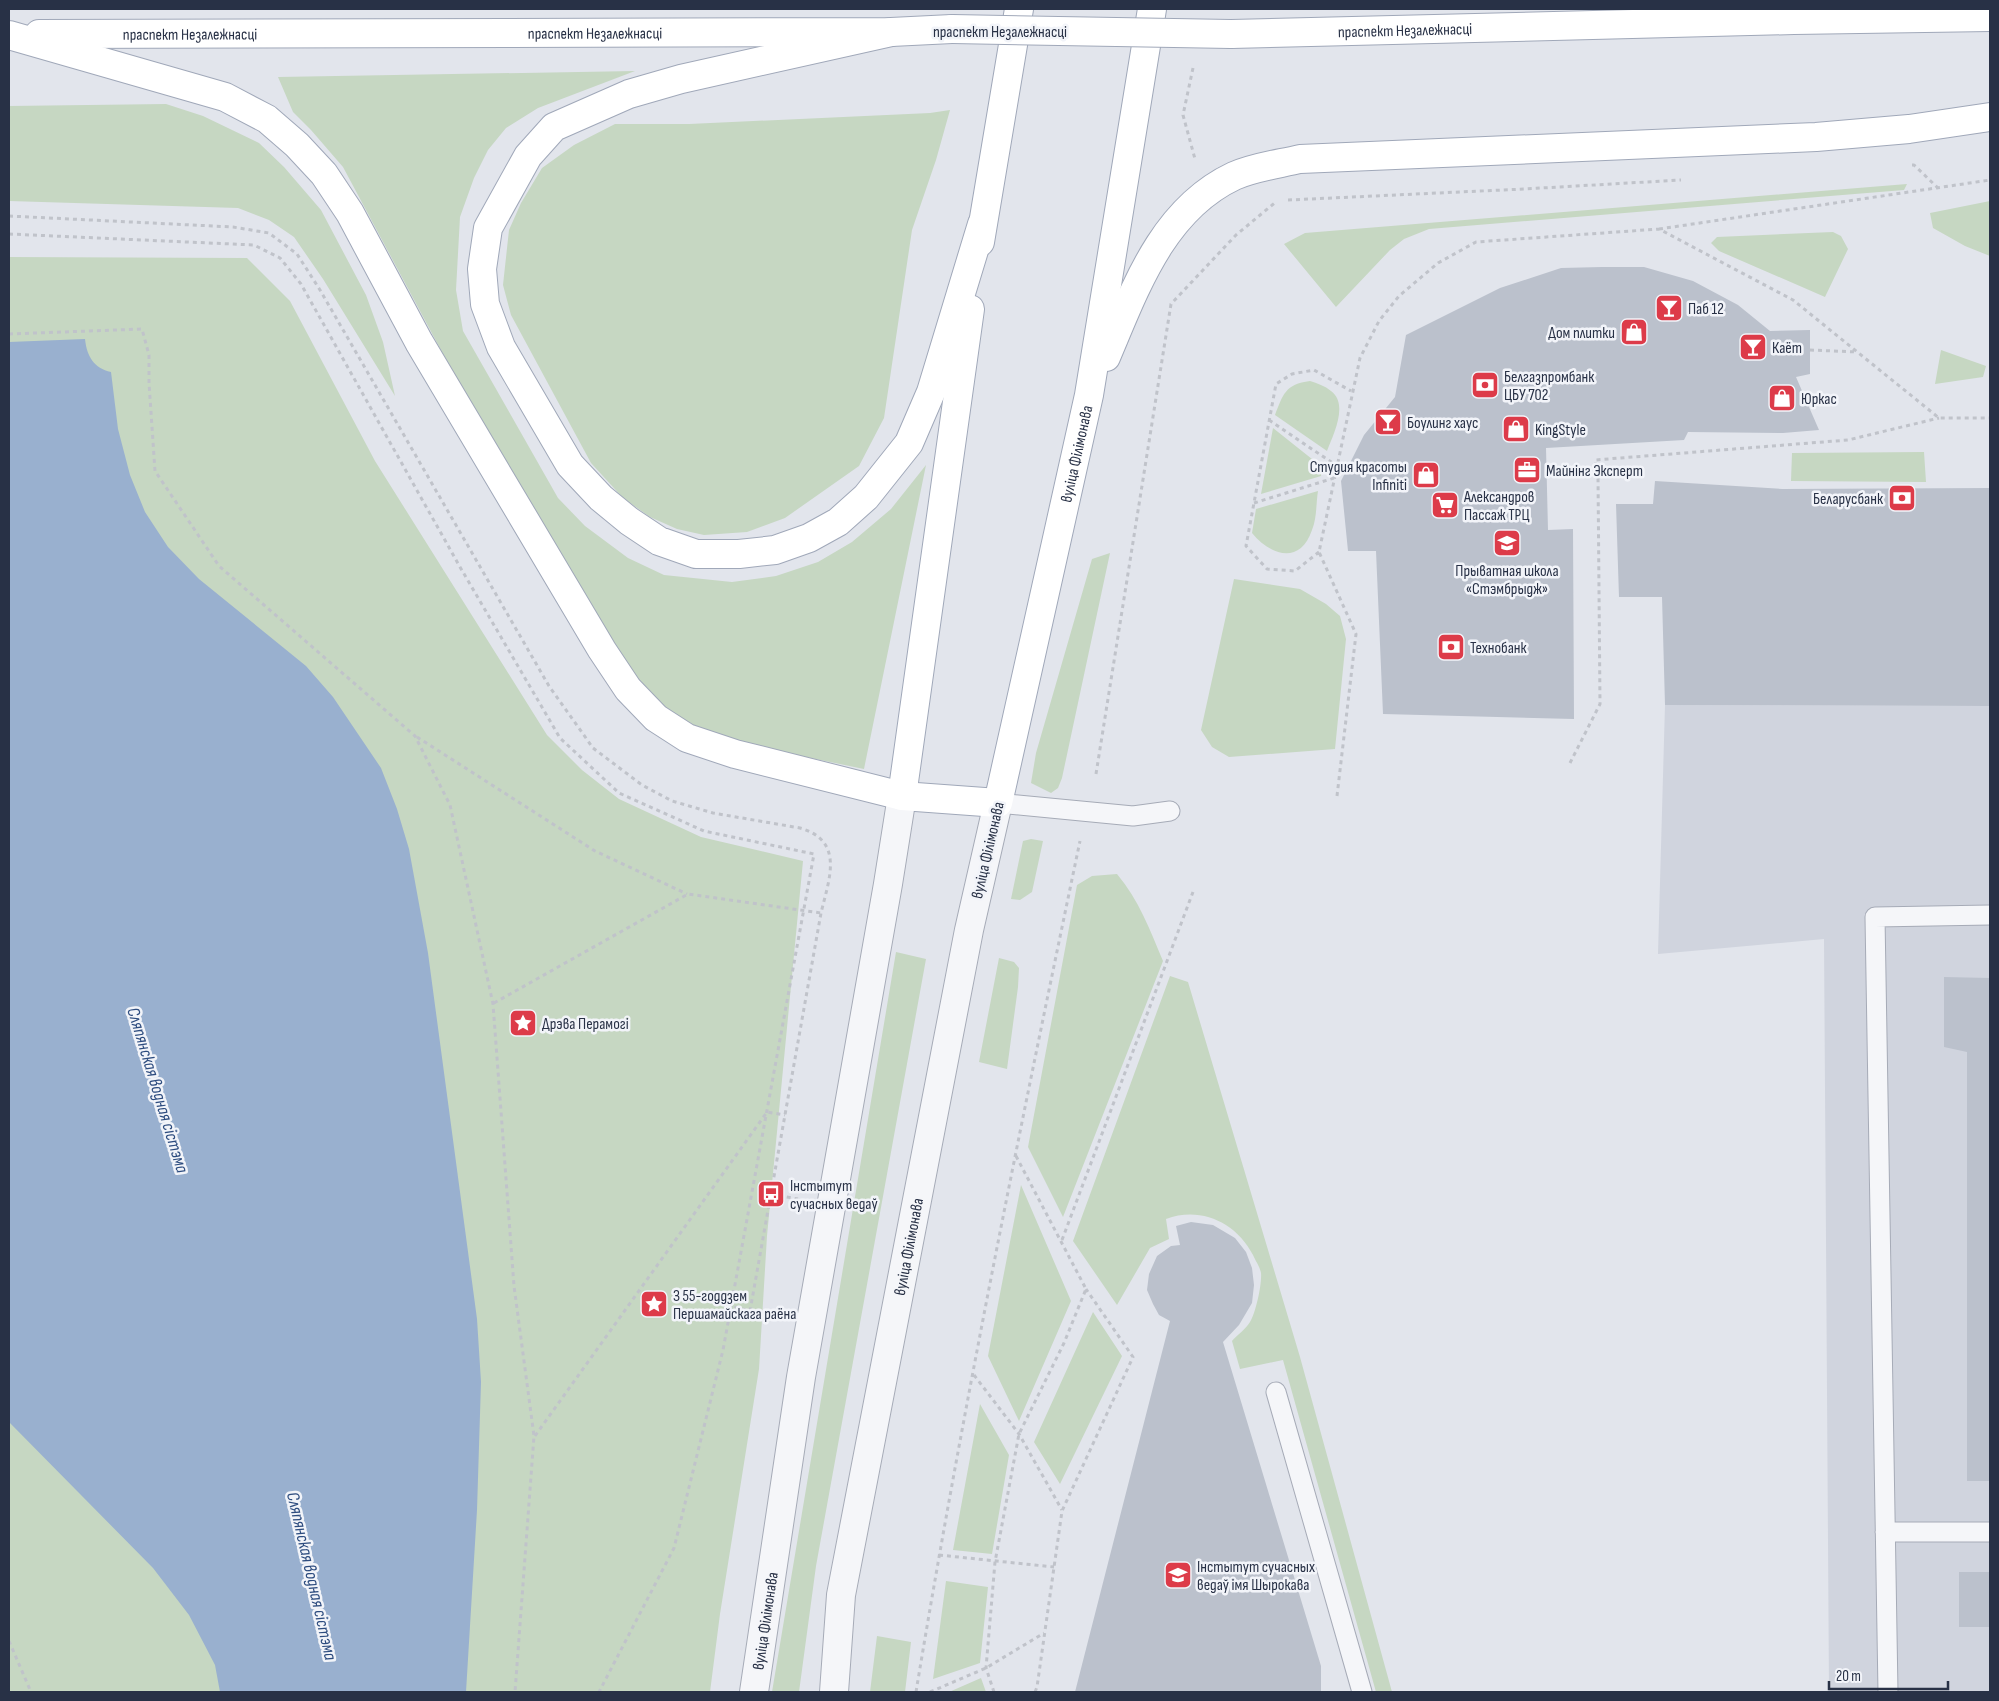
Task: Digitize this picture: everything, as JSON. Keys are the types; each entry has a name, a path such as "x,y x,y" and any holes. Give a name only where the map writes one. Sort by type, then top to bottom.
{"main road":[{"name":"вуліца Філімонава","path":"902,796 982,224 1019,9"},
{"name":"вуліца Філімонава","path":"998,802 1089,395 1152,9"},
{"name":"праспект Незалежнасці","path":"9,34 891,32 952,29 1231,34 1990,17"},
{"path":"891,32 681,79 629,94 554,127 528,156 488,228 482,269 485,304 501,346 570,465 601,498 629,521 659,541 696,554 738,554 775,550 810,538 838,522 866,496 909,443 931,392 982,224"},
{"path":"9,34 225,97 267,119 297,145 324,174 350,213 419,342 602,650 628,689 656,718 687,738 735,754 902,796 998,802"},
{"path":"1089,395 1144,273 1171,226 1192,204 1210,189 1236,175 1300,160 1816,137 1909,129 1990,117"}],"street":[{"name":"вуліца Філімонава","path":"754,1692 801,1377 902,796"},
{"name":"вуліца Філімонава","path":"834,1692 841,1595 969,930 998,802"}],"lane":[{"path":"998,802 1133,816 1170,811"},
{"path":"1888,1692 1875,917 1990,915"},
{"path":"1276,1392 1362,1692"},
{"path":"1885,1532 1990,1532"}],"path":[{"path":"1194,67 1183,115 1195,160"},
{"path":"1904,166 1914,165 1939,189"},
{"path":"1096,774 1171,304 1236,235 1278,200 1524,190 1685,180"},
{"path":"1337,796 1356,634 1319,552 1351,391 1360,358 1379,321 1399,296 1438,263 1476,242 1659,229 1990,180"},
{"path":"9,216 233,227 269,233 297,254 320,290 549,686 593,748 642,785 672,801 713,813 812,832 824,843 832,864 821,913 750,1311 731,1306"},
{"path":"1659,229 1793,300 1939,418"},
{"path":"9,234 254,245 280,258 301,284 460,567 560,738 619,793 704,831 814,854 723,1350 674,1548 599,1692"},
{"path":"9,334 142,329 149,355 154,471 219,566 416,736 595,851 688,894 821,913"},
{"path":"1810,350 1858,352"},
{"path":"1319,552 1295,571 1267,569 1246,546 1276,384 1292,374 1314,370 1351,391"},
{"path":"1570,763 1600,704 1598,476 1595,460 1848,440 1939,418 1990,418"},
{"path":"1270,420 1337,466"},
{"path":"1254,503 1334,478"},
{"path":"416,736 450,805 493,1004 514,1286 534,1436 515,1692"},
{"path":"916,1692 939,1555 1016,1156 1082,835"},
{"path":"1062,1241 1193,892"},
{"path":"493,1004 688,894"},
{"path":"767,1112 785,1115"},
{"path":"534,1436 767,1112"},
{"path":"1016,1156 1086,1288 1133,1356 1062,1511 1035,1692"},
{"path":"994,1692 986,1668 995,1562 1019,1434 1064,1343 1086,1288"},
{"path":"974,1374 1019,1434 1062,1511"},
{"path":"939,1555 1054,1568"},
{"path":"930,1692 986,1668 1045,1633"},
{"path":"9,1641 30,1692"}],"shaded area":[{"path":"1665,705 1990,706 1990,1692 1829,1692 1824,939 1658,954"}],"green space":[{"path":"635,71 538,108 506,128 488,150 474,178 460,217 456,290 463,331 558,498 585,526 628,558 664,575 732,582 776,576 818,562 852,542 891,509 926,465 864,769 743,744 699,730 670,715 644,693 558,551 443,354 343,167 293,112 278,77"},
{"path":"166,104 203,116 259,143 284,167 321,210 366,295 383,342 395,396 323,279 294,237 269,220 238,208 9,201 9,106"},
{"path":"950,110 936,160 912,230 884,418 859,466 785,518 747,532 704,535 677,529 650,517 623,498 591,463 511,315 503,285 509,230 521,203 542,168 574,145 615,124 689,124 930,113"},
{"path":"1907,184 1904,190 1429,229 1404,239 1390,250 1336,307 1284,244 1305,233"},
{"path":"1990,201 1990,256 1965,246 1933,228 1930,213"},
{"path":"1833,232 1841,236 1848,249 1825,297 1719,251 1711,243 1717,237"},
{"path":"9,257 247,258 290,301 375,461 547,735 582,770 619,799 701,837 803,861 767,1236 759,1369 720,1614 710,1692 9,1692"},
{"path":"1941,350 1986,366 1983,377 1935,384"},
{"path":"1310,381 1331,391 1339,404 1336,428 1327,451 1275,415 1283,396 1290,388"},
{"path":"1273,428 1322,467 1321,476 1261,494"},
{"path":"1924,452 1926,482 1791,481 1792,453"},
{"path":"1318,491 1314,525 1307,541 1300,548 1293,552 1285,553 1276,551 1260,541 1252,533 1256,509"},
{"path":"1110,553 1062,778 1058,788 1051,793 1031,783 1036,753 1092,559"},
{"path":"1234,579 1300,589 1326,604 1340,616 1346,639 1335,749 1229,757 1212,747 1201,730"},
{"path":"1031,839 1043,841 1032,892 1020,900 1011,899 1023,841"},
{"path":"1117,874 1138,905 1163,961 1063,1217 1028,1147 1077,885 1092,876"},
{"path":"896,952 926,959 816,1566 799,1692 772,1692"},
{"path":"999,958 1014,962 1019,968 1007,1069 979,1062"},
{"path":"1170,976 1188,982 1300,1357 1392,1692 1376,1692 1283,1360 1240,1369 1232,1341 1250,1322 1258,1298 1261,1278 1259,1266 1246,1243 1227,1226 1204,1216 1192,1214 1179,1215 1166,1219 1169,1239 1150,1248 1117,1305 1073,1241"},
{"path":"1021,1185 1071,1301 1019,1421 988,1356"},
{"path":"1093,1312 1122,1356 1060,1484 1034,1442"},
{"path":"980,1404 1009,1455 992,1554 953,1550"},
{"path":"946,1581 988,1587 980,1663 933,1679"},
{"path":"877,1636 911,1642 905,1692 870,1692"},
{"path":"981,1678 986,1692 949,1692"}],"water":[{"name":"Сляпянская водная сістэма","path":"85,339 92,361 100,368 111,372 118,429 130,475 145,512 168,547 199,579 306,666 333,697 381,768 397,809 409,849 428,953 477,1319 481,1382 477,1510 466,1692 220,1692 215,1665 189,1615 153,1568 9,1422 9,342"}],"building":[{"name":"Александров Пассаж ТРЦ","path":"1644,267 1693,281 1738,305 1770,331 1810,330 1810,374 1796,377 1819,430 1783,433 1688,432 1684,440 1546,448 1548,530 1573,529 1574,719 1383,714 1376,551 1348,551 1341,481 1364,435 1395,397 1406,335 1500,288 1561,268"},
{"path":"1655,481 1782,489 1990,488 1990,706 1665,705 1662,597 1619,597 1616,504 1653,504"},
{"path":"1944,977 1990,978 1990,1481 1967,1481 1967,1052 1944,1047"},
{"path":"1191,1222 1213,1225 1235,1238 1246,1252 1252,1268 1254,1285 1252,1303 1239,1325 1223,1342 1321,1666 1321,1692 1075,1692 1170,1321 1159,1315 1153,1304 1147,1290 1149,1274 1157,1256 1171,1246 1180,1245 1176,1226"},
{"path":"1959,1572 1990,1572 1990,1627 1959,1627"}],"place":[{"name":"Паб 12","path":"1669,308"},
{"name":"Дом плитки","path":"1634,332"},
{"name":"Каёт","path":"1753,347"},
{"name":"Белгазпромбанк ЦБУ 702","path":"1485,385"},
{"name":"Юркас","path":"1782,398"},
{"name":"Боулинг хаус","path":"1388,422"},
{"name":"KingStyle","path":"1516,429"},
{"name":"Майнінг Эксперт","path":"1527,470"},
{"name":"Студия красоты Infiniti","path":"1426,475"},
{"name":"Беларусбанк","path":"1902,498"},
{"name":"Александров Пассаж ТРЦ","path":"1445,505"},
{"name":"Прыватная школа «Стэмбрыдж»","path":"1507,543"},
{"name":"Технобанк","path":"1451,647"},
{"name":"Дрэва Перамогі","path":"523,1023"},
{"name":"Інстытут сучасных ведаў","path":"771,1194"},
{"name":"З 55-годдзем Першамайскага раёна","path":"654,1304"},
{"name":"Інстытут сучасных ведаў імя Шырокава","path":"1178,1575"}]}
